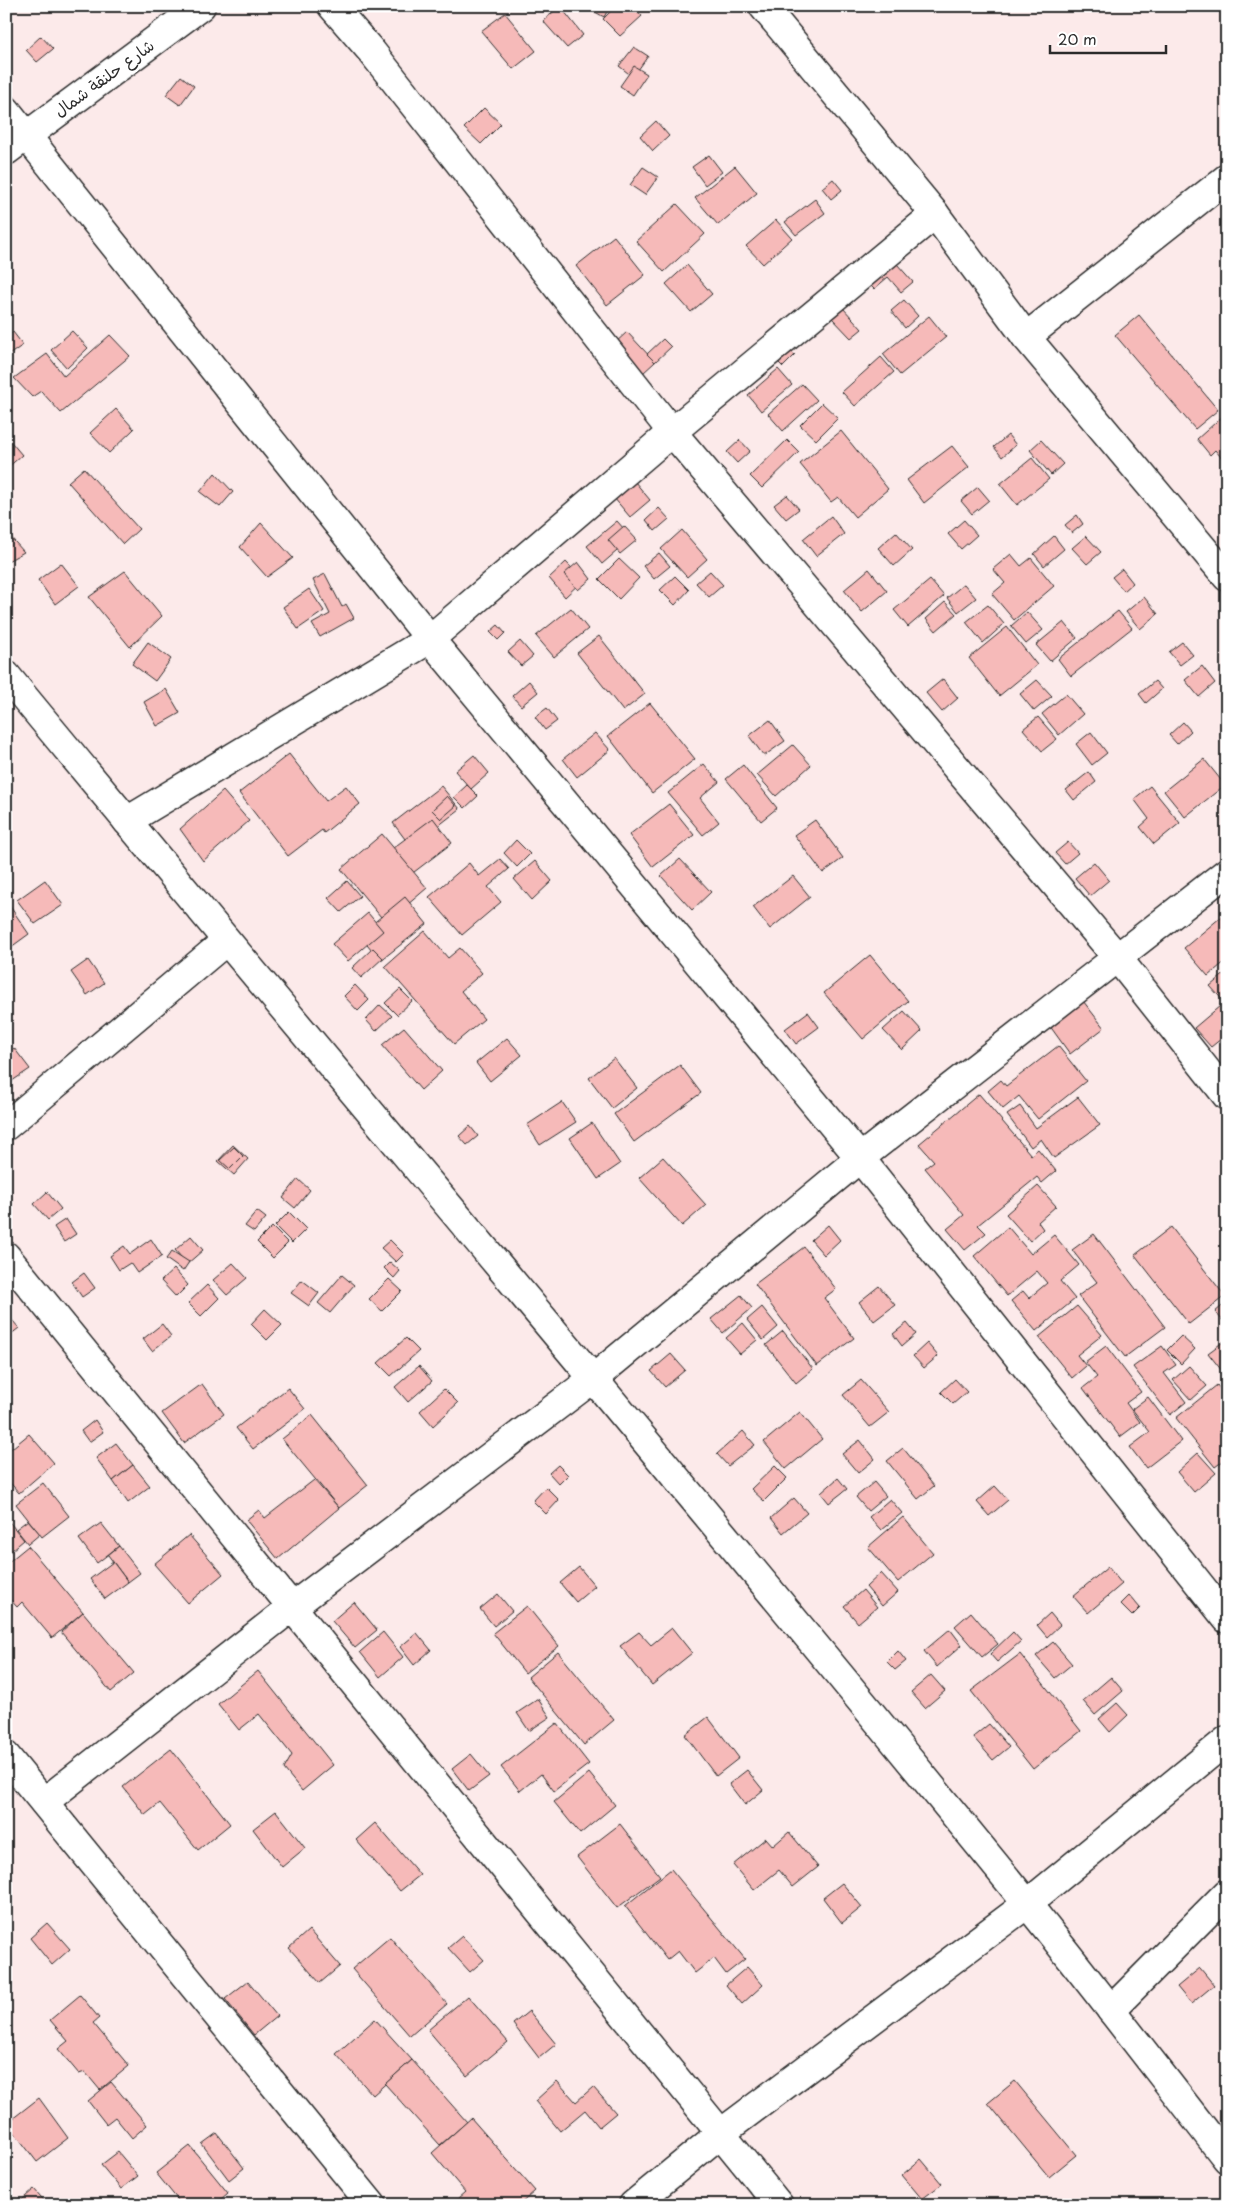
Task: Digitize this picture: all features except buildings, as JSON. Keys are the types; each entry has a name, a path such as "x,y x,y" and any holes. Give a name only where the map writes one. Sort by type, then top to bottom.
{"street":[{"name":"شارع حلنقة شمال","path":"17,143 201,6"},
{"path":"332,6 372,52 672,432 1116,956 1227,1096"},
{"path":"763,6 935,214 1026,338 1227,577"},
{"path":"6,110 17,143 860,1158 1227,1620"},
{"path":"1026,338 1227,178"},
{"path":"127,821 430,639 672,432 935,214"},
{"path":"6,675 226,942 594,1378 1027,1904 1227,2159"},
{"path":"44,1802 292,1607 594,1378 860,1158 1116,956 1227,872"},
{"path":"6,1126 226,942"},
{"path":"6,1256 779,2205"},
{"path":"634,2205 721,2133 1027,1904 1227,1740"},
{"path":"6,1756 372,2205"},
{"path":"1111,2010 1227,1893"}]}
